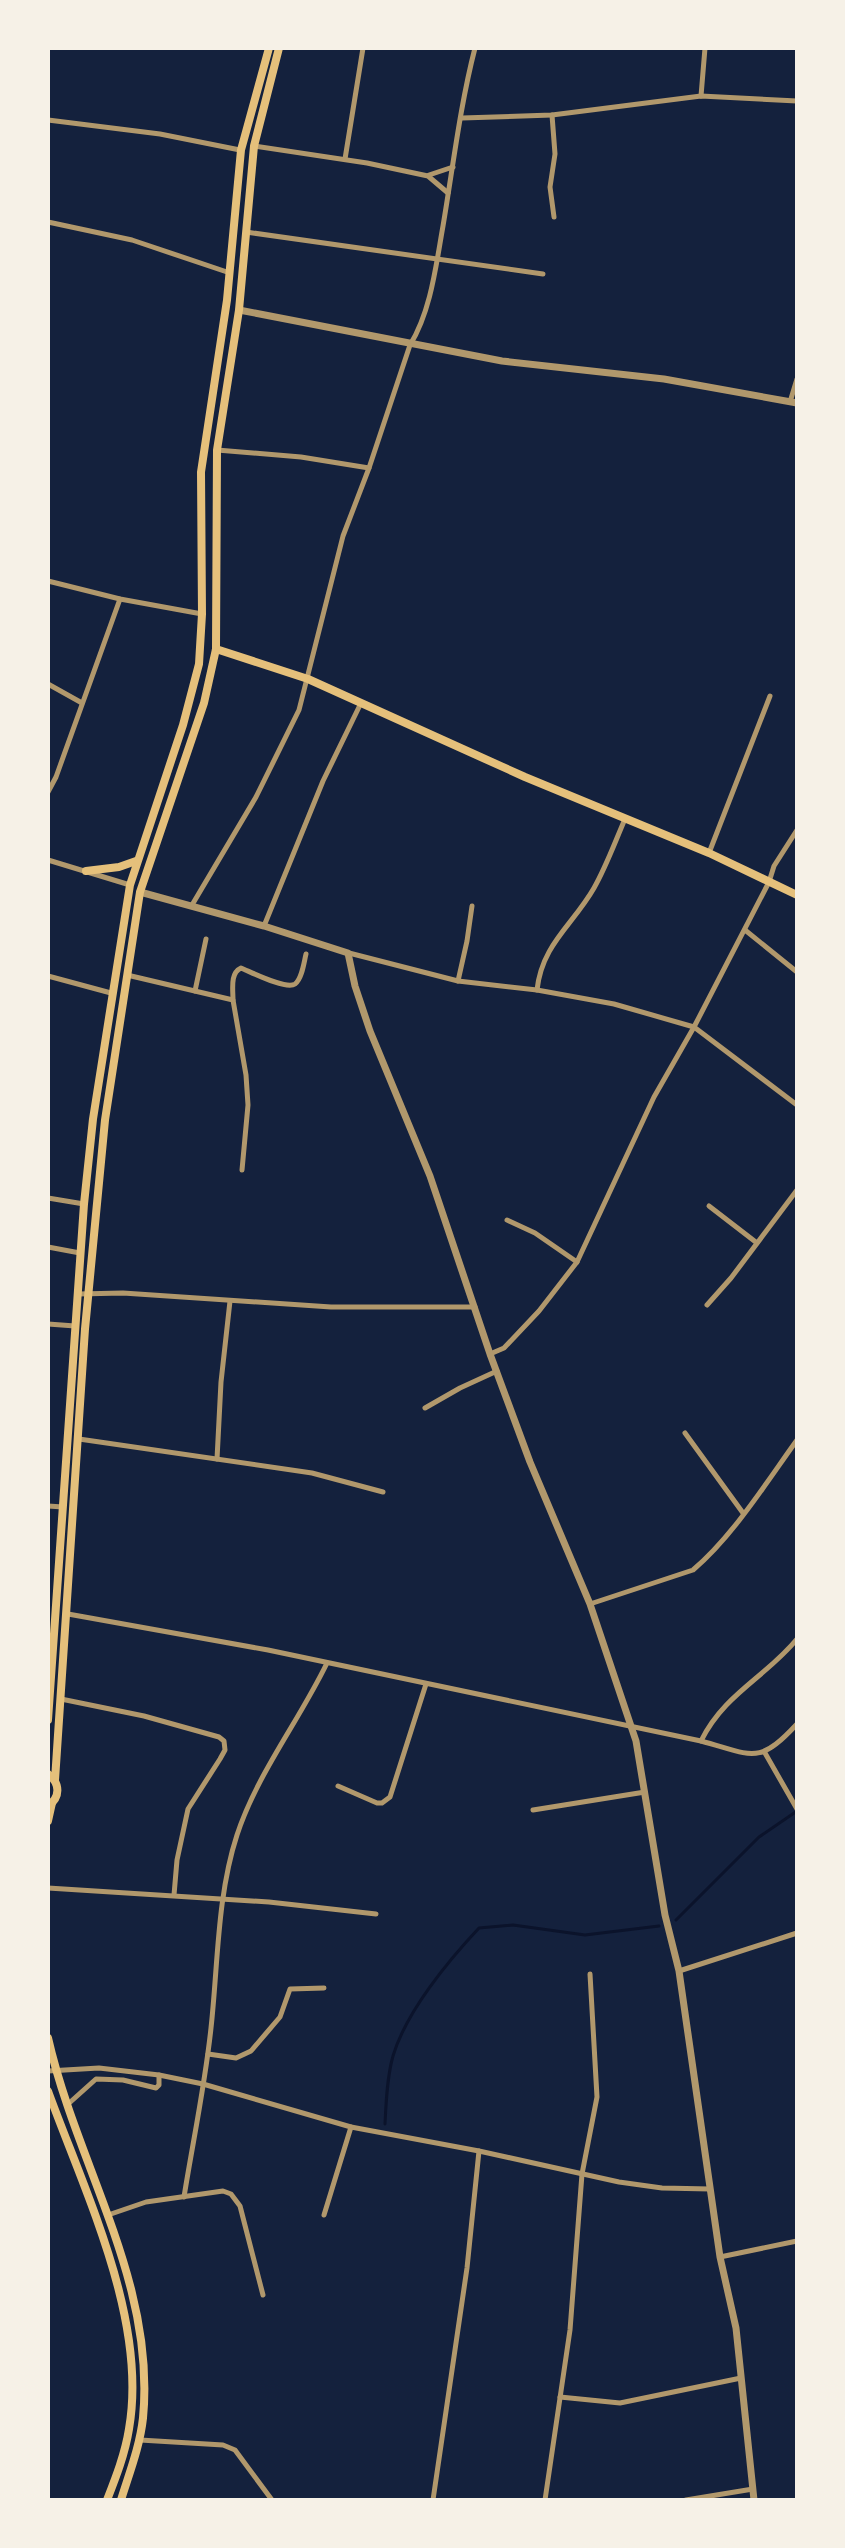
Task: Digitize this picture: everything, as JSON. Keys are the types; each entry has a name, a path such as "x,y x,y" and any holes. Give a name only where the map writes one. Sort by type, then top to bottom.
{"main road":[{"path":"48,1821 50,1804 58,1792 52,1777 68,1614 79,1439 83,1294 81,1253 93,1119 130,885 199,664 202,614 201,472 230,273 241,150 269,48"},
{"path":"48,1720 75,1326 83,1294 105,1120 140,892 204,703 216,649 217,450 239,310 254,146 279,48"},
{"path":"201,531 215,531"},
{"path":"216,649 308,679 525,777 709,853 797,895"},
{"path":"171,760 183,765"},
{"path":"86,871 119,867 136,861"},
{"path":"93,1119 105,1120"},
{"path":"48,2038 52,2070 119,2245 140,2321 145,2384 142,2421 121,2500"},
{"path":"48,2091 112,2265 127,2323 132,2386 130,2427 107,2500"}],"street":[{"path":"345,159 363,48"},
{"path":"192,905 285,741 308,679 343,536 417,332 437,257 475,48"},
{"path":"701,96 705,48"},
{"path":"462,118 552,115 701,96 797,101"},
{"path":"552,115 555,154 550,187 554,217"},
{"path":"48,120 160,134 241,150"},
{"path":"254,146 345,159 428,176 448,193"},
{"path":"428,176 453,167"},
{"path":"48,222 132,240 230,273"},
{"path":"245,232 543,274"},
{"path":"239,310 502,361 664,379 794,403 797,379"},
{"path":"217,450 301,457 369,468"},
{"path":"48,581 120,599 202,614"},
{"path":"48,792 120,599"},
{"path":"48,684 82,703"},
{"path":"709,853 770,696"},
{"path":"264,926 323,781 362,702"},
{"path":"537,990 545,958 594,889 625,818"},
{"path":"490,1354 504,1348 539,1311 577,1262 654,1097 745,930 774,866 797,830"},
{"path":"48,860 130,885"},
{"path":"140,892 348,953 458,981 537,990 614,1004 694,1027 797,1105"},
{"path":"458,981 472,906"},
{"path":"745,930 797,972"},
{"path":"195,991 206,939"},
{"path":"348,953 370,1031 430,1176 490,1354 530,1462 590,1604 630,1726 645,1792 665,1915 679,1971 720,2257 736,2328 754,2500"},
{"path":"242,1170 248,1105 233,1000 233,975 241,968 286,986 294,985 306,954"},
{"path":"126,975 233,1000"},
{"path":"48,976 111,993"},
{"path":"707,1305 797,1190"},
{"path":"48,1198 84,1204"},
{"path":"709,1206 757,1243"},
{"path":"507,1220 535,1233 577,1262"},
{"path":"48,1247 81,1253"},
{"path":"83,1294 123,1293 331,1307 475,1307"},
{"path":"217,1459 230,1301"},
{"path":"48,1324 75,1326"},
{"path":"425,1408 497,1371"},
{"path":"685,1433 743,1513"},
{"path":"79,1439 312,1473 383,1492"},
{"path":"590,1604 693,1570 743,1513 797,1440"},
{"path":"48,1506 63,1507"},
{"path":"68,1614 327,1663 747,1753 765,1753 776,1747 797,1724"},
{"path":"701,1741 723,1706 784,1655 797,1639"},
{"path":"184,2197 208,2054 224,1899 237,1836 272,1760 311,1697 327,1663"},
{"path":"338,1786 377,1803 390,1797 426,1684"},
{"path":"61,1699 144,1716 224,1741 225,1750 188,1809 177,1860 174,1895"},
{"path":"765,1753 797,1809"},
{"path":"533,1810 645,1792"},
{"path":"48,1888 174,1895 376,1914"},
{"path":"679,1971 797,1933"},
{"path":"545,2500 570,2330 582,2174 597,2097 590,1974"},
{"path":"208,2054 242,2057 280,2017 290,1989 324,1988"},
{"path":"52,2070 99,2068 159,2075 203,2084 351,2127 662,2188 710,2189"},
{"path":"67,2105 96,2079 123,2080 158,2088 159,2075"},
{"path":"324,2215 351,2127"},
{"path":"433,2500 467,2268 479,2151"},
{"path":"108,2215 146,2202 223,2191 240,2206 263,2295"},
{"path":"720,2257 797,2241"},
{"path":"560,2397 620,2403 741,2378"},
{"path":"138,2440 223,2445 235,2450 272,2500"},
{"path":"686,2500 753,2489"}],"waterway":[{"path":"676,1920 759,1837 797,1811"},
{"path":"385,2124 389,2073 399,2039 429,1988 479,1928 513,1925 585,1935 659,1926"}]}
